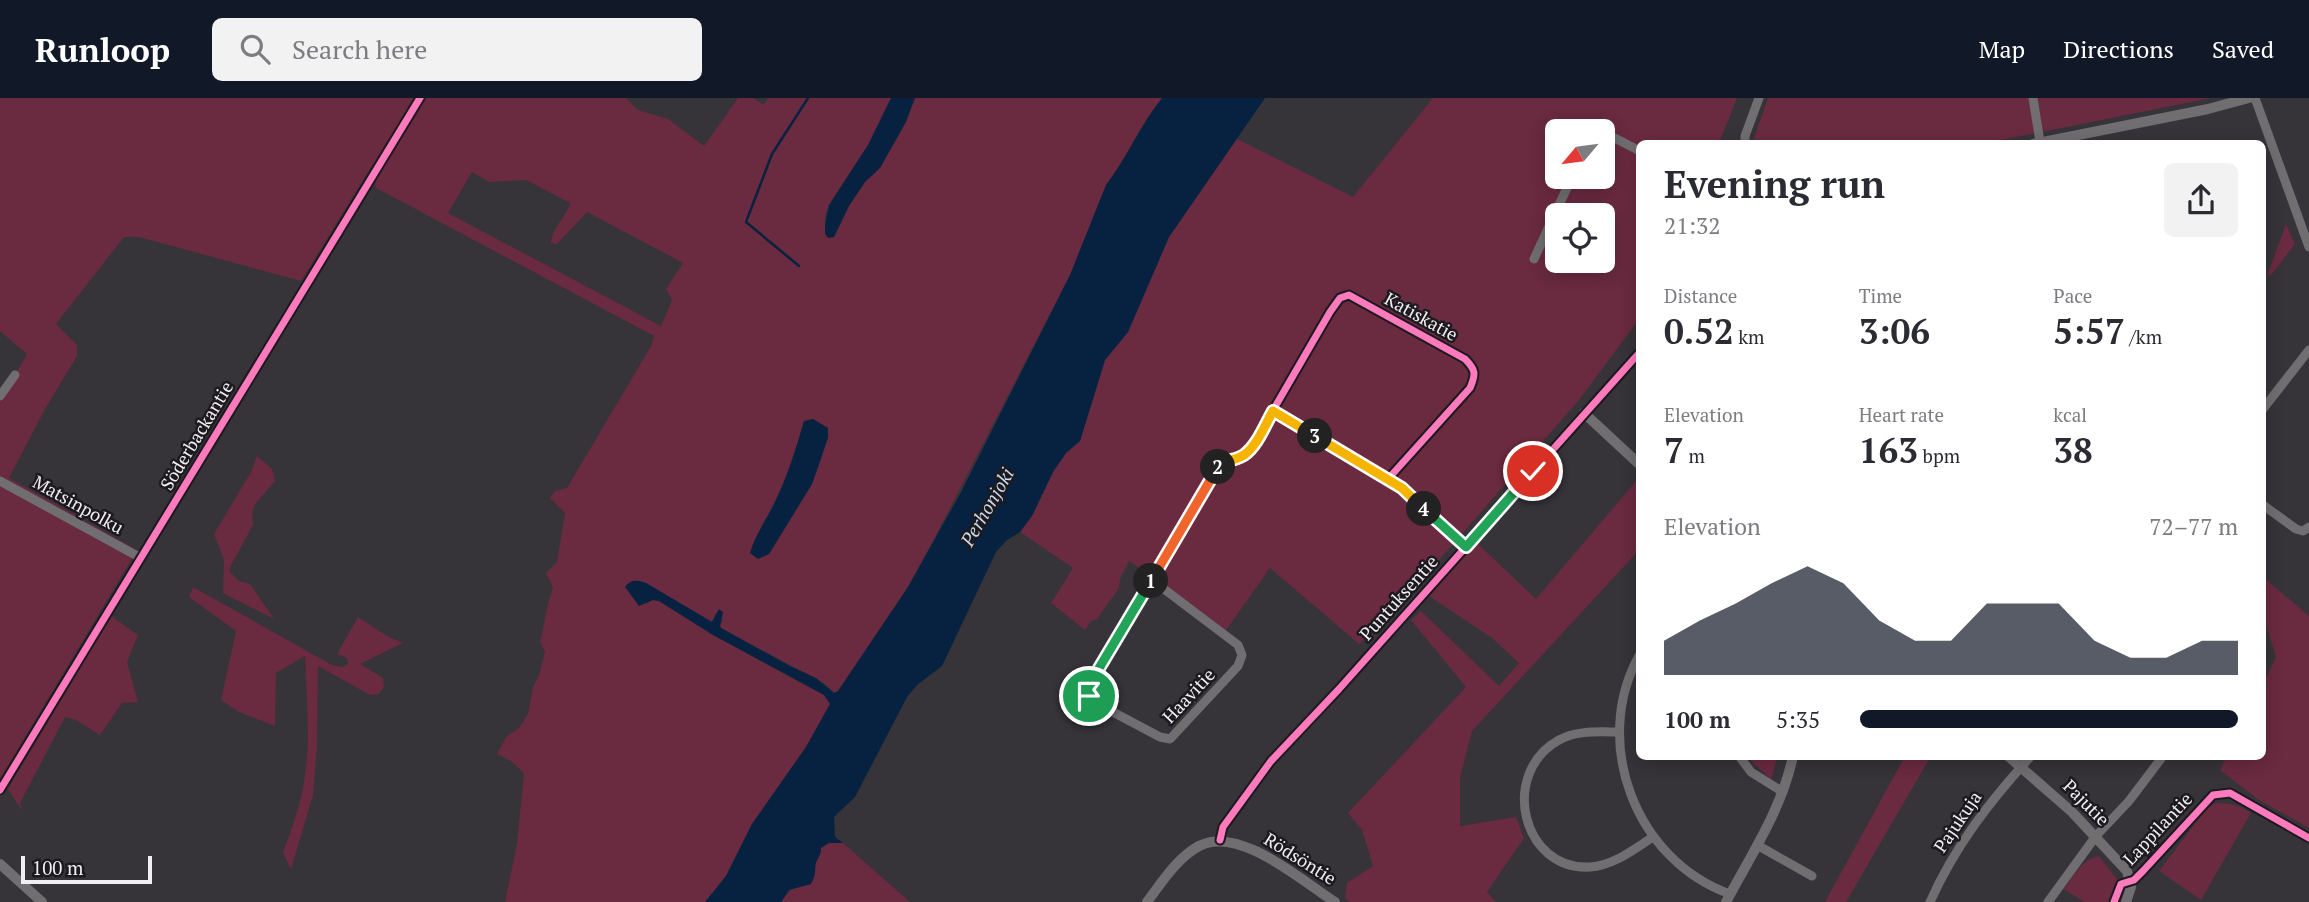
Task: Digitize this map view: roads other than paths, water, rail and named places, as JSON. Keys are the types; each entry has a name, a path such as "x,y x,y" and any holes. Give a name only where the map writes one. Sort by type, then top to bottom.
{"street":[{"name":"Söderbackantie","path":"0,790 421,98"},
{"path":"1745,140 1759,98"},
{"path":"2034,98 2037,140"},
{"path":"2067,140 2249,98"},
{"path":"2255,98 2309,247"},
{"path":"1615,138 1636,149"},
{"path":"1535,259 1567,189"},
{"name":"Katiskatie","path":"1273,411 1330,312 1340,298 1349,295 1465,359 1474,368 1475,376 1470,388 1388,480"},
{"path":"2266,405 2309,350"},
{"name":"Puntuksentie","path":"1220,840 1223,827 1271,761 1636,356"},
{"path":"0,396 15,375"},
{"path":"1273,411 1402,488 1466,547"},
{"name":"Haavitie","path":"1152,580 1238,645 1242,655 1238,666 1170,739 1160,737 1094,702 1089,696 1092,680 1219,465 1224,461 1240,458 1250,450 1273,411"},
{"path":"1584,413 1636,461"},
{"name":"Matsinpolku","path":"0,481 141,558"},
{"path":"2266,507 2297,529 2303,531 2309,527"},
{"path":"1636,662 1630,673 1618,732 1629,790 1653,837 1679,865 1728,898 1783,792 1792,760"},
{"path":"1618,732 1568,736 1550,746 1538,757 1525,782 1525,814 1541,846 1552,856 1577,866 1604,865 1653,837"},
{"path":"1742,760 1751,772 1783,792"},
{"name":"Pajutie","path":"2014,760 2096,836 2127,871 2131,887 2126,902"},
{"name":"Pajukuja","path":"1930,902 1971,827 2027,760"},
{"path":"2048,902 2096,836 2129,801 2160,760"},
{"path":"1147,902 1187,855 1203,844 1220,840"},
{"name":"Rödsöntie","path":"1220,840 1258,852 1335,902"},
{"path":"1757,845 1812,876"},
{"path":"0,864 42,902"}],"water":[{"path":"891,98 915,98 906,122 880,168 865,182 849,206 834,237 828,238 825,225 829,205 868,145"},
{"name":"Perhonjoki","path":"1162,98 1265,98 1169,237 1128,332 1105,360 1080,441 1066,453 1053,472 1032,516 1020,532 1007,540 996,552 942,666 917,685 907,697 855,797 834,817 835,837 843,843 829,843 821,848 811,884 789,890 781,902 705,902 726,876 752,824 806,747 830,704 824,695 713,635 659,601 653,600 639,606 625,587 634,581 646,583 712,622 719,609 723,612 721,628 816,678 834,693 838,691 908,587 960,494 1070,275 1106,185"},
{"path":"813,419 828,428 828,438 812,484 769,554 758,559 750,553 752,546 783,484 804,421"}],"waterway":[{"path":"799,266 746,222 772,154 808,98"}]}
